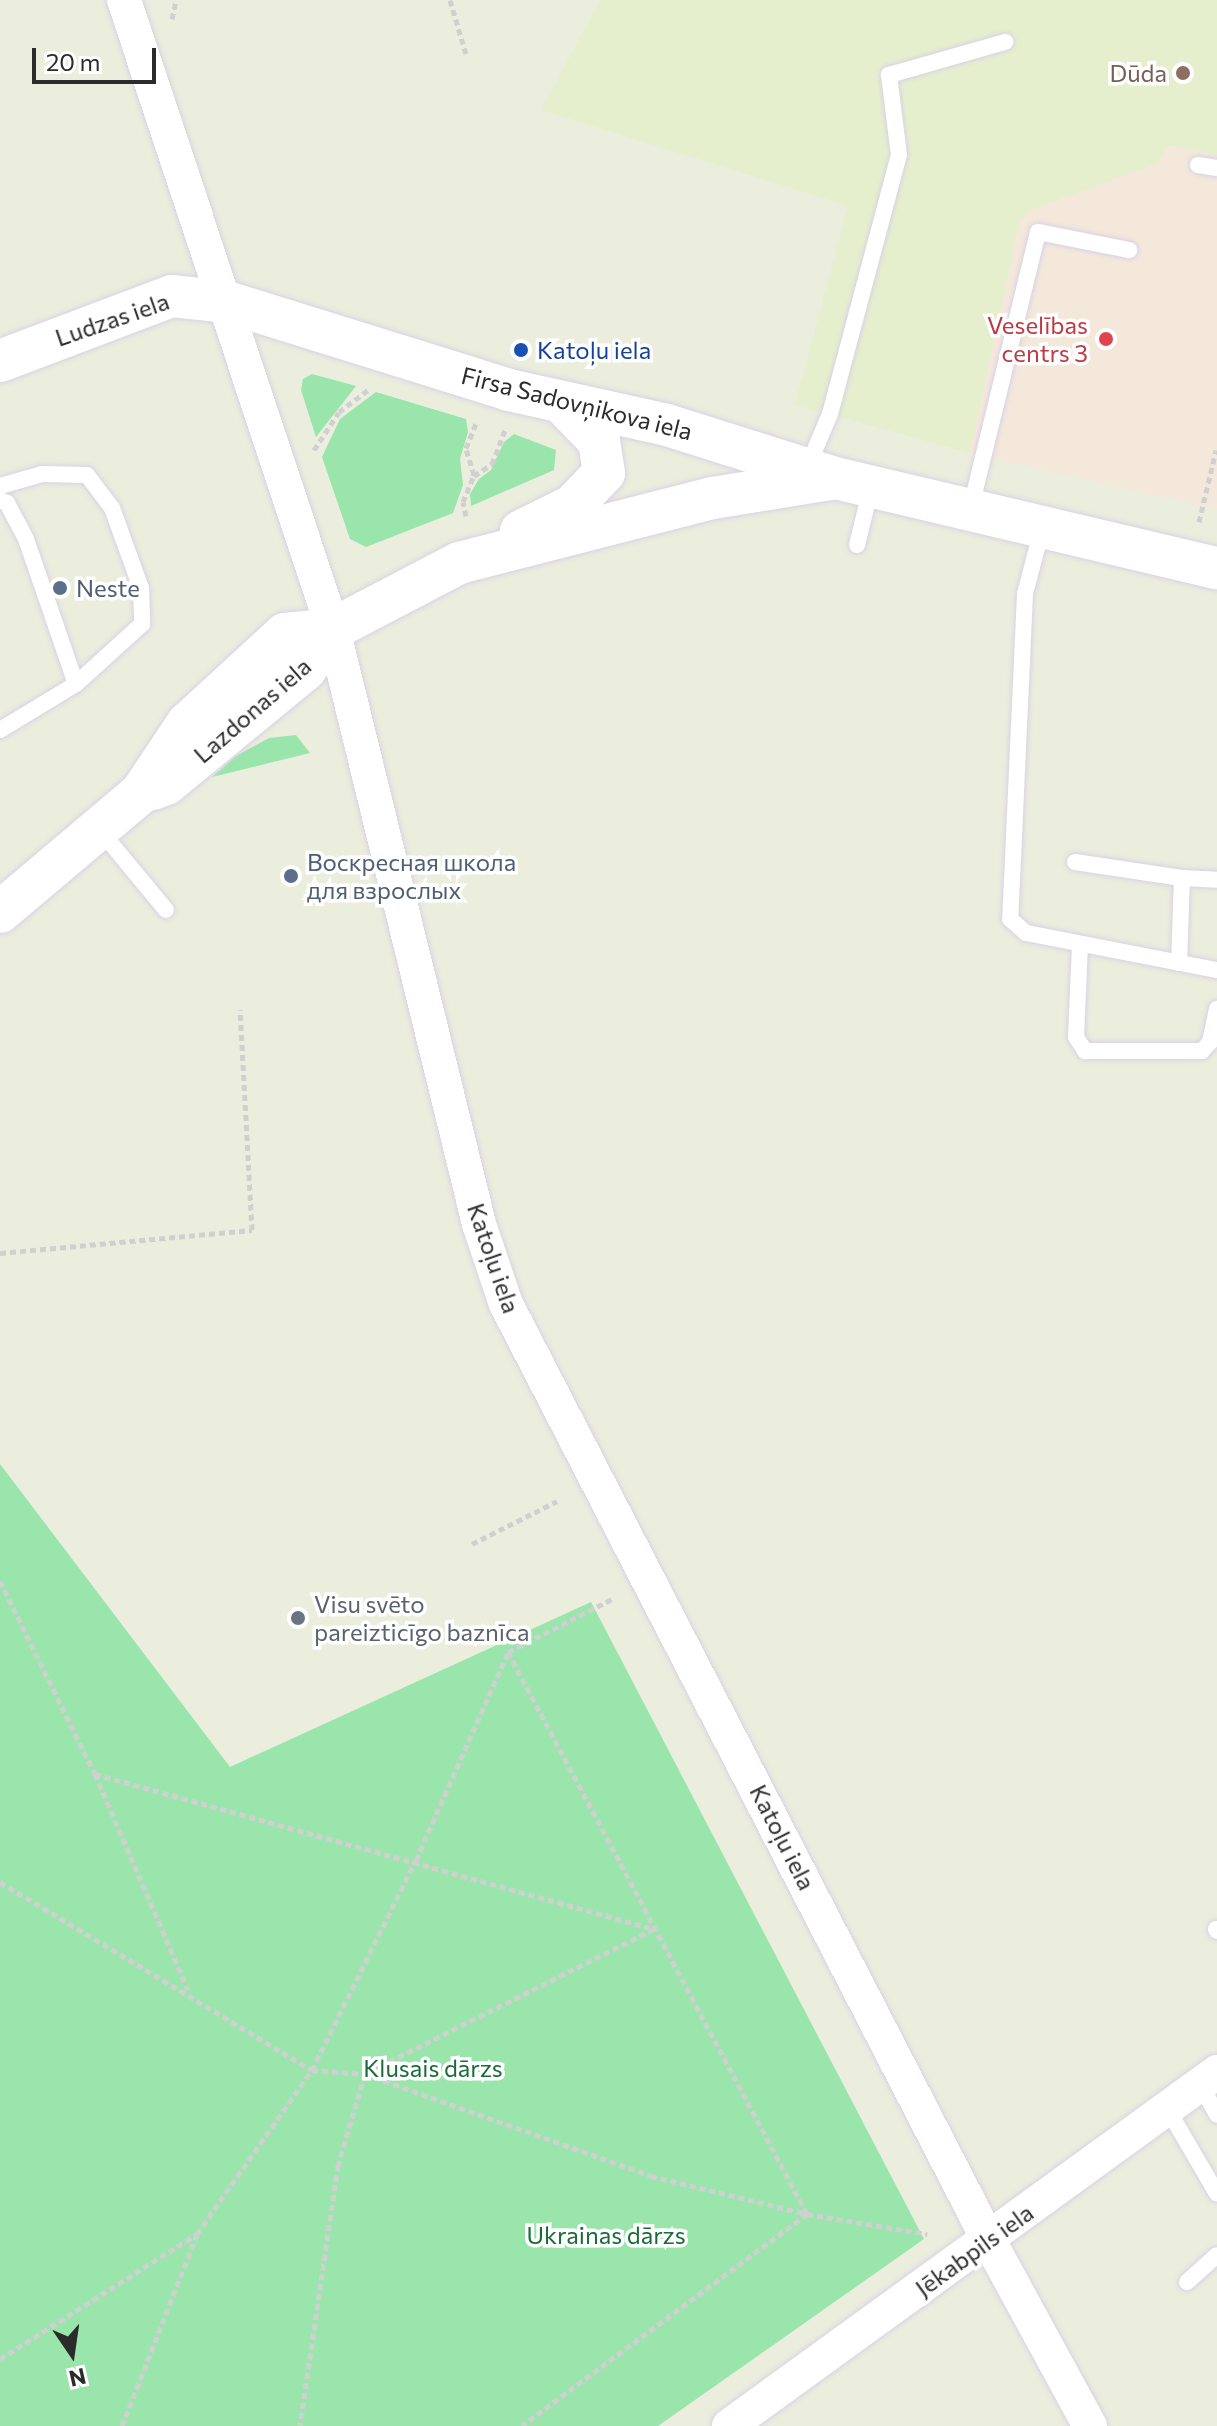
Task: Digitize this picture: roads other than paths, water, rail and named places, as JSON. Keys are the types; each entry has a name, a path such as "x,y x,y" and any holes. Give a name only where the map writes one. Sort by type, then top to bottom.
{"street":[{"name":"Katoļu iela","path":"124,0 227,302 333,629 479,1224 506,1304 988,2239 1090,2426"},
{"name":"Ludzas iela","path":"0,361 172,296 227,302"},
{"name":"Firsa Sadovņikova iela","path":"227,302 563,404 667,425 838,477 970,512 1217,568"},
{"path":"459,563 572,506 604,473 599,441 563,404"},
{"name":"Firsa Sadovņikova iela","path":"333,629 459,563 713,498 838,477"},
{"name":"Lazdonas iela","path":"0,912 141,793 166,784 305,670 333,629"},
{"name":"Jēkabpils iela","path":"729,2426 1209,2078"}],"lane":[{"path":"857,545 838,477 830,414 899,155 889,75 1005,42"},
{"path":"1198,165 1217,168"},
{"path":"970,512 1038,232 1129,250"},
{"path":"0,486 42,474 87,475 112,508 141,588 142,624 76,684 0,730"},
{"path":"0,500 7,503 26,539 76,684"},
{"path":"1042,529 1025,594 1010,919 1026,933 1217,970"},
{"path":"99,829 166,910"},
{"path":"1075,862 1182,878 1217,880"},
{"path":"1179,963 1182,878"},
{"path":"1080,945 1076,1037 1085,1051 1202,1051 1210,1042 1217,1009"},
{"path":"1209,2078 1217,2115"},
{"path":"1167,2108 1217,2194"},
{"path":"1187,2282 1217,2255"}],"place":[{"name":"Dūda","path":"1183,73"},
{"name":"Veselības centrs 3","path":"1106,339"},
{"name":"Katoļu iela","path":"521,350"},
{"name":"Neste","path":"60,588"},
{"name":"Воскресная школа для взрослых","path":"291,876"},
{"name":"Visu svēto pareizticīgo baznīca","path":"298,1618"}],"park label":[{"name":"Klusais dārzs","path":"433,2068"},
{"name":"Ukrainas dārzs","path":"606,2235"}]}
